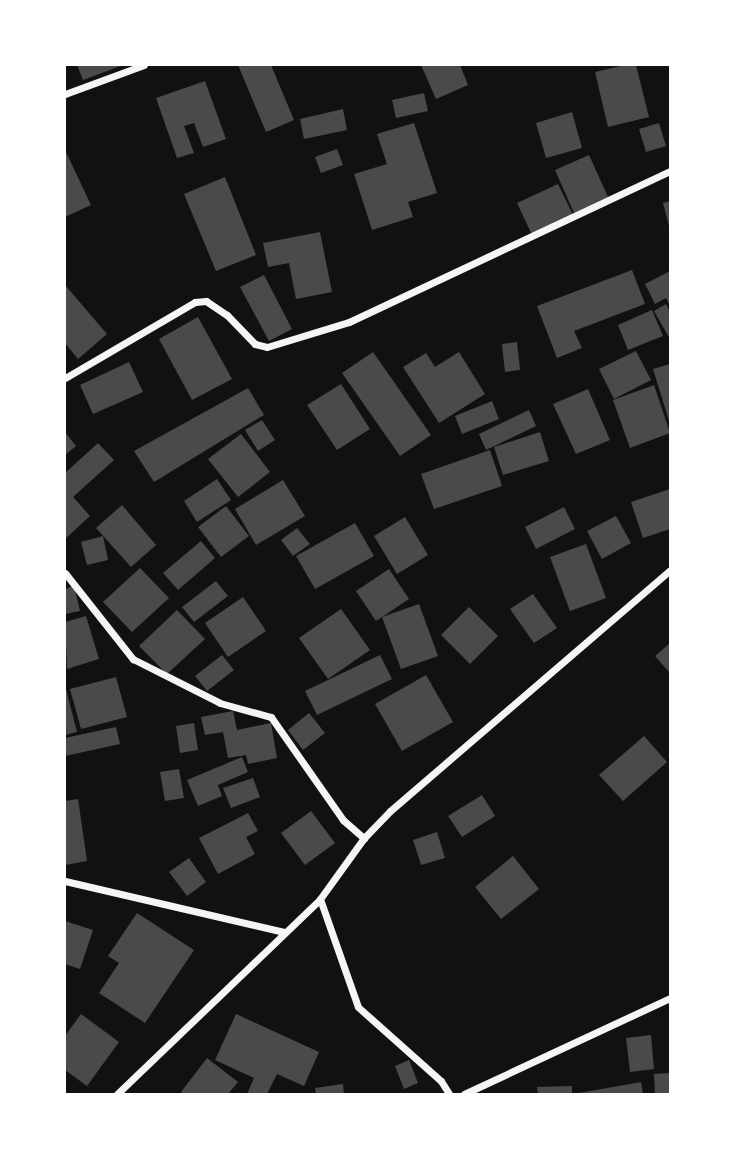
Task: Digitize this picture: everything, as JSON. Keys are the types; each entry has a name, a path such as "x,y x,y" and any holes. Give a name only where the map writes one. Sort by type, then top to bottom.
{"street":[{"path":"65,94 145,65"},
{"path":"65,378 195,302 206,301 227,315 255,344 267,347 349,322 670,171"},
{"path":"117,1094 320,899 364,838 670,570"},
{"path":"65,573 134,659 220,703 271,717 343,820 364,838"},
{"path":"65,881 285,932"},
{"path":"320,899 358,1007 441,1081 449,1094"},
{"path":"464,1094 670,998"}],"building":[{"path":"77,65 123,65 83,80"},
{"path":"238,65 271,65 294,120 266,132"},
{"path":"421,65 460,65 468,85 436,99"},
{"path":"636,65 649,117 608,127 595,72"},
{"path":"205,81 226,139 203,147 194,123 184,126 194,153 177,158 156,98"},
{"path":"424,93 428,111 396,118 392,100"},
{"path":"343,109 347,130 304,139 300,119"},
{"path":"572,112 582,148 546,158 536,123"},
{"path":"414,123 437,193 408,202 413,217 372,230 354,174 387,164 377,134"},
{"path":"659,123 666,146 646,152 639,129"},
{"path":"337,149 343,165 321,173 315,157"},
{"path":"65,150 91,205 65,217"},
{"path":"589,155 608,197 574,213 555,170"},
{"path":"225,177 256,255 216,271 184,194"},
{"path":"558,184 574,217 533,237 517,203"},
{"path":"670,201 670,226 669,226 663,203"},
{"path":"320,232 332,292 296,299 289,263 268,267 263,243"},
{"path":"632,270 645,304 574,331 582,348 557,358 537,306"},
{"path":"670,271 670,306 666,298 655,304 645,284"},
{"path":"264,275 292,329 269,341 240,287"},
{"path":"65,285 107,334 78,359 65,343"},
{"path":"666,304 670,312 670,339 654,311"},
{"path":"652,310 663,336 628,350 618,325"},
{"path":"198,317 232,379 192,400 159,339"},
{"path":"517,342 520,370 505,372 502,344"},
{"path":"636,351 651,380 614,399 599,369"},
{"path":"373,352 431,435 400,456 342,373"},
{"path":"459,352 485,394 439,423 403,367 426,353 435,367"},
{"path":"129,362 143,392 93,414 80,385"},
{"path":"670,364 670,424 653,369"},
{"path":"341,384 370,429 337,450 307,405"},
{"path":"654,385 670,433 630,448 613,400"},
{"path":"248,388 264,415 154,482 134,451"},
{"path":"588,389 610,440 576,454 553,404"},
{"path":"492,401 499,419 462,434 455,416"},
{"path":"529,410 536,426 486,450 479,434"},
{"path":"262,420 275,440 258,451 245,430"},
{"path":"65,432 76,446 65,455"},
{"path":"540,432 549,461 503,475 494,447"},
{"path":"241,434 270,472 238,497 208,459"},
{"path":"98,443 114,460 73,497 90,516 65,539 65,473"},
{"path":"490,450 502,486 434,509 421,474"},
{"path":"217,479 231,500 197,522 184,501"},
{"path":"283,480 305,516 256,545 235,509"},
{"path":"670,489 670,529 643,538 631,502"},
{"path":"122,505 156,545 131,567 96,528"},
{"path":"226,506 249,536 221,557 198,527"},
{"path":"564,507 575,529 536,549 525,527"},
{"path":"616,516 631,543 602,559 587,531"},
{"path":"405,517 428,555 397,574 374,536"},
{"path":"355,523 374,556 315,589 296,556"},
{"path":"297,528 310,544 293,556 281,540"},
{"path":"103,536 108,560 87,565 81,542"},
{"path":"201,541 215,558 178,590 163,573"},
{"path":"586,544 606,598 570,611 550,557"},
{"path":"140,568 169,598 132,632 103,602"},
{"path":"389,569 409,599 376,621 356,591"},
{"path":"216,581 228,596 194,622 182,607"},
{"path":"74,586 80,611 65,614 65,589"},
{"path":"533,594 557,628 534,643 510,609"},
{"path":"243,597 266,631 228,657 205,623"},
{"path":"419,604 438,656 401,669 382,617"},
{"path":"469,607 498,636 470,664 441,635"},
{"path":"341,609 370,650 328,679 299,638"},
{"path":"177,610 205,639 167,674 139,646"},
{"path":"86,616 99,659 67,669 65,622"},
{"path":"670,643 670,673 655,656"},
{"path":"222,655 234,670 207,691 195,676"},
{"path":"380,655 392,679 317,715 305,691"},
{"path":"426,675 453,722 402,751 375,704"},
{"path":"116,677 127,717 81,729 70,689"},
{"path":"65,685 77,732 65,735"},
{"path":"233,711 237,730 271,723 277,758 248,764 246,755 228,758 223,732 205,735 201,717"},
{"path":"309,713 325,733 303,750 288,730"},
{"path":"194,723 198,750 180,753 176,726"},
{"path":"116,727 120,744 65,756 65,738"},
{"path":"644,736 667,762 623,801 599,775"},
{"path":"242,757 248,772 218,785 222,796 198,806 187,780"},
{"path":"179,769 184,798 165,801 160,772"},
{"path":"253,778 260,797 231,808 223,788"},
{"path":"482,795 495,816 462,837 448,816"},
{"path":"78,799 87,861 65,865 65,801"},
{"path":"311,811 335,843 305,865 281,833"},
{"path":"248,813 258,831 246,837 255,854 218,874 199,838"},
{"path":"437,832 445,858 421,865 413,840"},
{"path":"513,856 539,889 501,919 475,887"},
{"path":"189,858 206,882 187,896 169,872"},
{"path":"137,913 194,950 145,1023 99,993 119,963 108,956"},
{"path":"65,921 93,930 80,969 65,964"},
{"path":"81,1014 119,1042 87,1086 65,1070 65,1036"},
{"path":"236,1014 319,1052 304,1086 277,1074 267,1094 247,1094 254,1078 215,1060"},
{"path":"651,1035 654,1069 630,1072 626,1038"},
{"path":"207,1058 238,1082 228,1094 181,1092"},
{"path":"409,1060 418,1083 404,1089 395,1066"},
{"path":"670,1073 670,1094 655,1094 654,1074"},
{"path":"641,1082 643,1094 579,1094 579,1093"},
{"path":"343,1084 344,1094 316,1094 315,1088"},
{"path":"572,1086 572,1094 538,1094 537,1087"}]}
